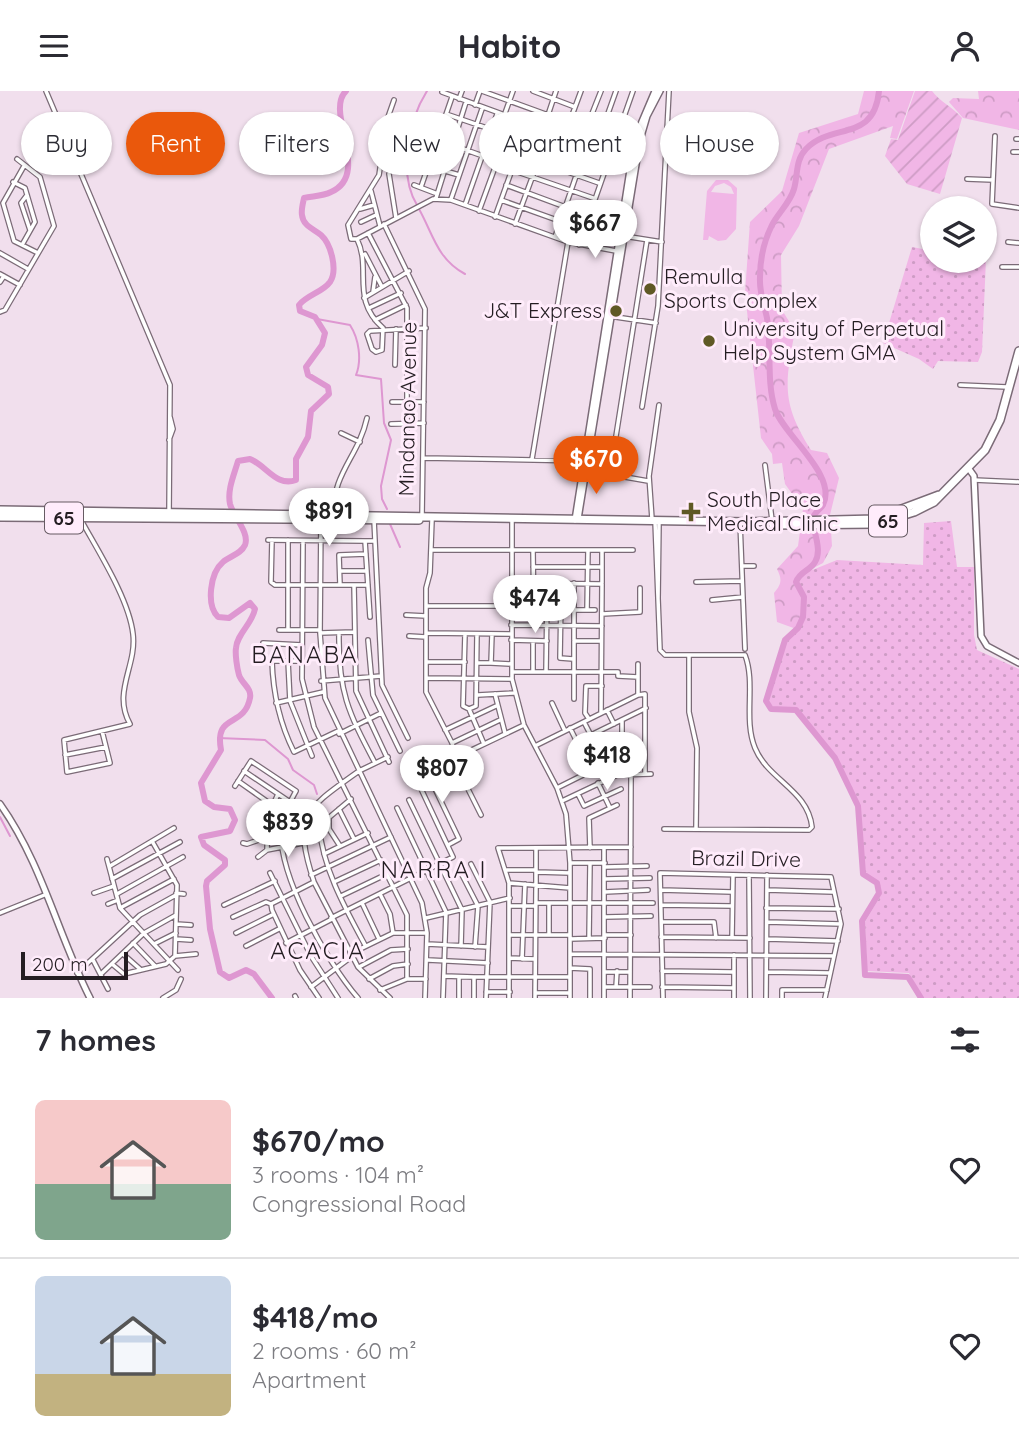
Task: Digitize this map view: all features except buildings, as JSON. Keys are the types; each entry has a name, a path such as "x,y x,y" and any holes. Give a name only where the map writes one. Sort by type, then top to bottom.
{"highway":[{"name":"65","path":"0,517 211,516 795,523 875,519 939,495 969,469 985,450 1000,420 1019,351"},
{"name":"65","path":"0,510 169,516"},
{"name":"65","path":"333,517 374,520 512,519"},
{"name":"65","path":"744,522 772,520 795,523"}],"main road":[{"path":"645,112 655,91"},
{"path":"646,120 660,91"},
{"path":"619,252 624,236 632,175"},
{"path":"577,519 632,175"},
{"path":"969,469 974,480 981,636 987,646 1019,663"},
{"path":"0,804 48,893 90,998"}],"street":[{"path":"46,91 170,385 169,516"},
{"path":"459,99 462,91"},
{"path":"475,105 481,91 542,112"},
{"path":"506,112 513,91"},
{"path":"533,91 575,107"},
{"path":"549,112 556,91"},
{"path":"573,112 581,91"},
{"path":"593,112 601,91"},
{"path":"609,112 616,91"},
{"path":"626,91 633,92 626,112"},
{"path":"642,407 656,323 669,91"},
{"path":"442,92 491,112"},
{"path":"446,112 450,94"},
{"path":"394,100 387,120 379,175 347,227 349,237 357,239 436,195 441,175"},
{"path":"463,112 466,101"},
{"path":"465,156 482,109"},
{"path":"465,120 479,125"},
{"path":"995,136 992,204 1019,208"},
{"path":"467,150 479,154"},
{"path":"17,159 21,163"},
{"path":"465,205 479,169"},
{"path":"21,170 3,202 15,241 38,253"},
{"path":"0,312 20,285 54,222 37,175"},
{"path":"389,175 396,218"},
{"path":"421,187 425,175"},
{"path":"451,200 459,175"},
{"path":"479,211 492,175"},
{"path":"495,217 509,175"},
{"path":"524,175 593,198"},
{"path":"516,224 533,175"},
{"path":"579,245 601,175"},
{"path":"554,237 576,176 599,183"},
{"path":"967,179 993,180"},
{"path":"13,182 25,188 35,222 22,245"},
{"path":"414,185 568,242 619,252"},
{"path":"506,185 587,215"},
{"name":"Mindanao Avenue","path":"371,191 376,215 409,271 422,301 426,328 422,518"},
{"path":"27,195 21,203 30,230"},
{"path":"501,200 582,229"},
{"path":"358,209 374,205"},
{"path":"361,222 376,215"},
{"path":"368,233 406,305 409,328 408,438"},
{"path":"624,236 662,241"},
{"path":"357,239 382,288"},
{"path":"610,474 647,240"},
{"path":"532,459 568,242"},
{"path":"1008,242 1019,243"},
{"path":"364,252 364,298 375,320 383,328 382,350 376,352 371,347 367,333 383,328 426,328"},
{"path":"0,253 28,269"},
{"path":"1002,267 1019,267"},
{"path":"364,298 409,271"},
{"path":"0,282 2,275 20,285"},
{"path":"373,292 375,275"},
{"path":"369,309 401,293"},
{"path":"375,320 406,305"},
{"path":"608,316 656,323"},
{"path":"396,328 396,365"},
{"path":"960,385 1010,387"},
{"path":"392,402 424,402"},
{"path":"659,405 648,481 655,521 660,650 665,655 745,655 753,742 764,761 808,807 812,827 809,830 664,829"},
{"path":"333,517 336,482 360,442 368,418"},
{"path":"391,424 424,423"},
{"path":"341,433 360,442"},
{"path":"423,458 585,461"},
{"path":"765,465 772,520"},
{"path":"584,470 648,481"},
{"path":"974,480 1019,482"},
{"path":"321,517 320,631 323,692 338,732 411,878 426,918 428,960 425,998"},
{"path":"80,518 131,625 132,656 122,690 131,724 64,740 67,772 110,763 103,731"},
{"path":"512,519 511,671 514,694 524,725 562,801 570,848 569,995 535,995 536,847"},
{"path":"374,520 382,685 408,738"},
{"path":"432,520 426,606 426,692 452,743 462,777 481,815"},
{"path":"744,522 742,581 746,649"},
{"path":"368,585 275,586 271,582 270,540 374,541"},
{"path":"288,540 288,630"},
{"path":"303,541 304,697 320,739 407,915 407,979"},
{"path":"365,541 370,617"},
{"path":"431,550 634,550"},
{"path":"587,610 588,550"},
{"path":"601,713 602,550"},
{"path":"533,551 534,625"},
{"path":"340,585 340,555 366,554"},
{"path":"742,566 754,566"},
{"path":"533,567 602,567"},
{"path":"340,571 367,571"},
{"path":"696,582 742,581"},
{"path":"511,583 602,584"},
{"path":"562,583 560,659 573,659"},
{"path":"574,583 574,699"},
{"path":"354,585 354,678 367,720 388,760 359,771 306,813 302,825 303,843 314,882 351,955 358,967 390,998"},
{"path":"602,614 640,612 640,588"},
{"path":"712,600 743,597"},
{"path":"546,672 547,599 561,599"},
{"path":"426,606 511,606"},
{"path":"574,610 595,610"},
{"path":"406,615 426,616"},
{"path":"512,625 602,626"},
{"path":"279,630 354,632"},
{"path":"339,632 340,679 355,726 375,763"},
{"path":"465,634 463,706 469,709 484,744"},
{"path":"469,709 477,706 477,634"},
{"path":"409,636 492,634 547,641"},
{"path":"491,663 492,634"},
{"path":"368,640 369,677 381,713 400,751"},
{"path":"533,641 533,671"},
{"path":"574,641 601,641"},
{"path":"263,643 302,645"},
{"path":"689,655 689,712 697,748 696,828"},
{"path":"303,661 272,661 276,703 282,728 294,752 381,713"},
{"path":"288,661 290,701 312,756"},
{"path":"426,662 465,662"},
{"path":"477,663 511,664"},
{"path":"638,664 638,695"},
{"path":"511,671 618,671 618,676 638,677"},
{"path":"321,681 381,676"},
{"path":"426,678 512,679"},
{"path":"574,686 602,686"},
{"path":"586,686 585,713 591,735 612,776"},
{"path":"276,703 323,692"},
{"path":"478,695 514,694"},
{"path":"535,746 645,694 645,774"},
{"path":"495,695 505,733"},
{"path":"552,703 587,762"},
{"path":"445,730 496,706"},
{"path":"591,735 646,708"},
{"path":"607,710 614,724"},
{"path":"452,743 500,720"},
{"path":"622,720 622,759"},
{"path":"457,757 524,725"},
{"path":"600,752 613,745 622,746"},
{"path":"65,755 106,747"},
{"path":"417,751 459,839 447,845"},
{"path":"605,762 622,759 645,761"},
{"path":"235,786 251,761 296,791 281,827 283,847 296,890 314,928 336,968 358,998"},
{"path":"286,943 453,857 408,761"},
{"path":"244,771 290,802"},
{"path":"562,801 612,776 651,774"},
{"path":"557,788 583,775"},
{"path":"630,998 631,775"},
{"path":"238,781 272,805"},
{"path":"598,783 610,808"},
{"path":"578,794 584,806 621,789"},
{"path":"267,850 272,805 278,794"},
{"path":"351,799 319,826 328,869 365,945"},
{"path":"409,800 462,910 461,946"},
{"path":"590,848 589,818 617,805"},
{"path":"339,809 354,839"},
{"path":"397,809 446,912 443,998"},
{"path":"329,818 329,829 340,846"},
{"path":"109,866 174,828"},
{"path":"324,854 368,833"},
{"path":"243,843 267,837"},
{"path":"312,875 391,838"},
{"path":"152,841 177,885 176,956"},
{"path":"112,879 180,842"},
{"path":"258,857 267,850 303,843"},
{"path":"509,998 511,898 499,846 631,847"},
{"path":"604,848 604,998"},
{"path":"107,904 183,857"},
{"path":"107,859 120,908 178,970"},
{"path":"334,882 381,860"},
{"path":"570,863 647,866"},
{"path":"589,938 590,863"},
{"path":"471,864 490,902 486,998"},
{"path":"506,870 570,873"},
{"path":"460,871 478,906 475,947"},
{"path":"270,873 301,935 338,998"},
{"name":"Brazil Drive","path":"661,890 660,873 831,877 833,892"},
{"path":"341,896 387,874"},
{"path":"732,938 733,875"},
{"path":"749,875 750,998"},
{"path":"766,998 767,875"},
{"path":"605,879 650,878"},
{"path":"120,908 174,879"},
{"path":"224,905 275,881"},
{"path":"233,917 266,902 271,904 314,882"},
{"path":"509,883 570,888"},
{"path":"523,959 525,884"},
{"path":"94,893 114,886"},
{"path":"604,892 648,890"},
{"path":"663,998 661,890 732,892"},
{"path":"767,890 833,892 841,924 825,998"},
{"path":"0,913 48,893"},
{"path":"78,973 133,922 176,894 184,894"},
{"path":"380,894 390,914 393,933"},
{"path":"426,918 511,898"},
{"path":"362,903 379,939"},
{"path":"509,906 550,903 653,903"},
{"path":"549,935 550,903"},
{"path":"271,904 272,915 286,943 319,998"},
{"path":"661,905 732,906"},
{"path":"766,908 839,909"},
{"path":"101,974 144,933 176,915"},
{"path":"236,933 272,915"},
{"path":"605,917 651,916"},
{"path":"661,922 714,922 716,938"},
{"path":"767,922 841,924"},
{"path":"176,924 191,925"},
{"path":"246,946 279,929"},
{"path":"153,944 176,933"},
{"path":"311,987 365,945 393,933 427,933"},
{"path":"509,935 589,938 631,935"},
{"path":"661,937 750,938"},
{"path":"176,939 191,940"},
{"path":"767,939 838,941"},
{"path":"133,943 155,967"},
{"path":"427,944 489,947"},
{"path":"358,967 391,950 408,949"},
{"path":"123,954 140,969"},
{"path":"111,964 124,974 155,967 176,956 196,954"},
{"path":"569,954 834,956"},
{"path":"734,954 734,998"},
{"path":"509,958 536,959"},
{"path":"93,960 108,989"},
{"path":"428,960 488,963"},
{"path":"369,979 393,966 408,964"},
{"path":"570,968 590,969 590,998"},
{"path":"617,971 617,987"},
{"path":"662,971 733,972"},
{"path":"605,972 630,972"},
{"path":"767,972 830,974"},
{"path":"444,977 570,977"},
{"path":"458,998 459,977"},
{"path":"474,977 474,998"},
{"path":"163,998 176,990 181,979"},
{"path":"380,990 407,979 426,979"},
{"path":"605,987 650,987"},
{"path":"662,987 734,989"},
{"path":"782,998 782,990 827,990"},
{"path":"486,992 510,992"}],"green space":[{"path":"864,91 914,91 897,139 890,138 893,126 829,149 799,226 781,255 782,310 795,331 788,379 790,405 801,434 811,450 827,453 839,478 830,515 832,546 823,563 800,575 798,582 804,606 799,630 777,622 774,593 779,587 780,576 777,569 798,546 803,509 785,484 782,463 773,464 772,454 761,438 745,293 750,222 782,191 799,133 858,114"},
{"path":"915,91 932,91 962,118 940,194 907,184 885,156 891,139 898,140"},
{"path":"978,91 1019,91 1019,130 963,118 949,102 953,98 979,99"},
{"path":"716,180 728,180 737,188 736,229 726,240 718,241 709,236 708,240 703,240 707,191","holes":["724,183 731,187 734,194 711,192 715,186"]},
{"path":"912,247 920,249 920,273 985,273 982,352 978,362 938,361 933,369 919,359 883,343"},
{"path":"951,521 957,567 974,567 974,635 977,650 1019,669 1019,998 923,998 909,973 867,971 865,922 881,895 878,881 864,873 860,805 837,757 797,709 773,707 767,701 779,657 804,616 805,607 798,582 800,575 837,560 923,565 924,523"}],"waterway":[{"path":"272,998 254,974 246,970 229,978 220,972 210,929 207,881 225,865 225,860 204,845 201,837 230,831 235,820 230,809 214,807 205,801 201,783 221,750 222,730 247,708 250,691 239,675 236,651 239,638 255,609 250,603 229,618 218,617 212,605 211,589 219,567 245,545 245,535 229,499 238,461 250,459 283,481 296,480 296,459 308,437 311,411 329,394 328,387 308,375 306,367 322,345 325,333 315,317 300,311 299,305 330,282 333,271 332,257 325,239 304,222 302,211 304,198 331,192 343,183 348,172 340,113 341,101 346,91"},
{"path":"417,205 408,178 408,148 410,132 427,91"},
{"path":"879,91 875,107 861,125 816,141 802,153 792,194 772,225 762,257 760,288 767,318 772,398 780,420 817,469 826,493 823,505 813,517 817,557 796,582 804,597 803,617 798,628 785,640 766,701 771,709 796,710 835,758 858,806 863,874 877,883 879,893 862,921 865,975 908,977 921,998"},
{"path":"419,209 442,253 465,274"},
{"path":"317,319 350,325 359,350 356,375 381,379 384,423 391,440 381,486 382,499 387,509"},
{"path":"390,524 400,547"},
{"path":"218,738 265,740 288,759 293,770 314,785 317,794"},
{"path":"0,817 10,836"}],"place":[{"name":"Remulla Sports Complex","path":"650,289"},
{"name":"J&T Express","path":"616,311"},
{"name":"University of Perpetual Help System GMA","path":"709,341"},
{"name":"South Place Medical Clinic","path":"691,512"}],"district":[{"name":"BANABA","path":"305,655"},
{"name":"NARRA I","path":"434,870"},
{"name":"ACACIA","path":"318,951"}]}
